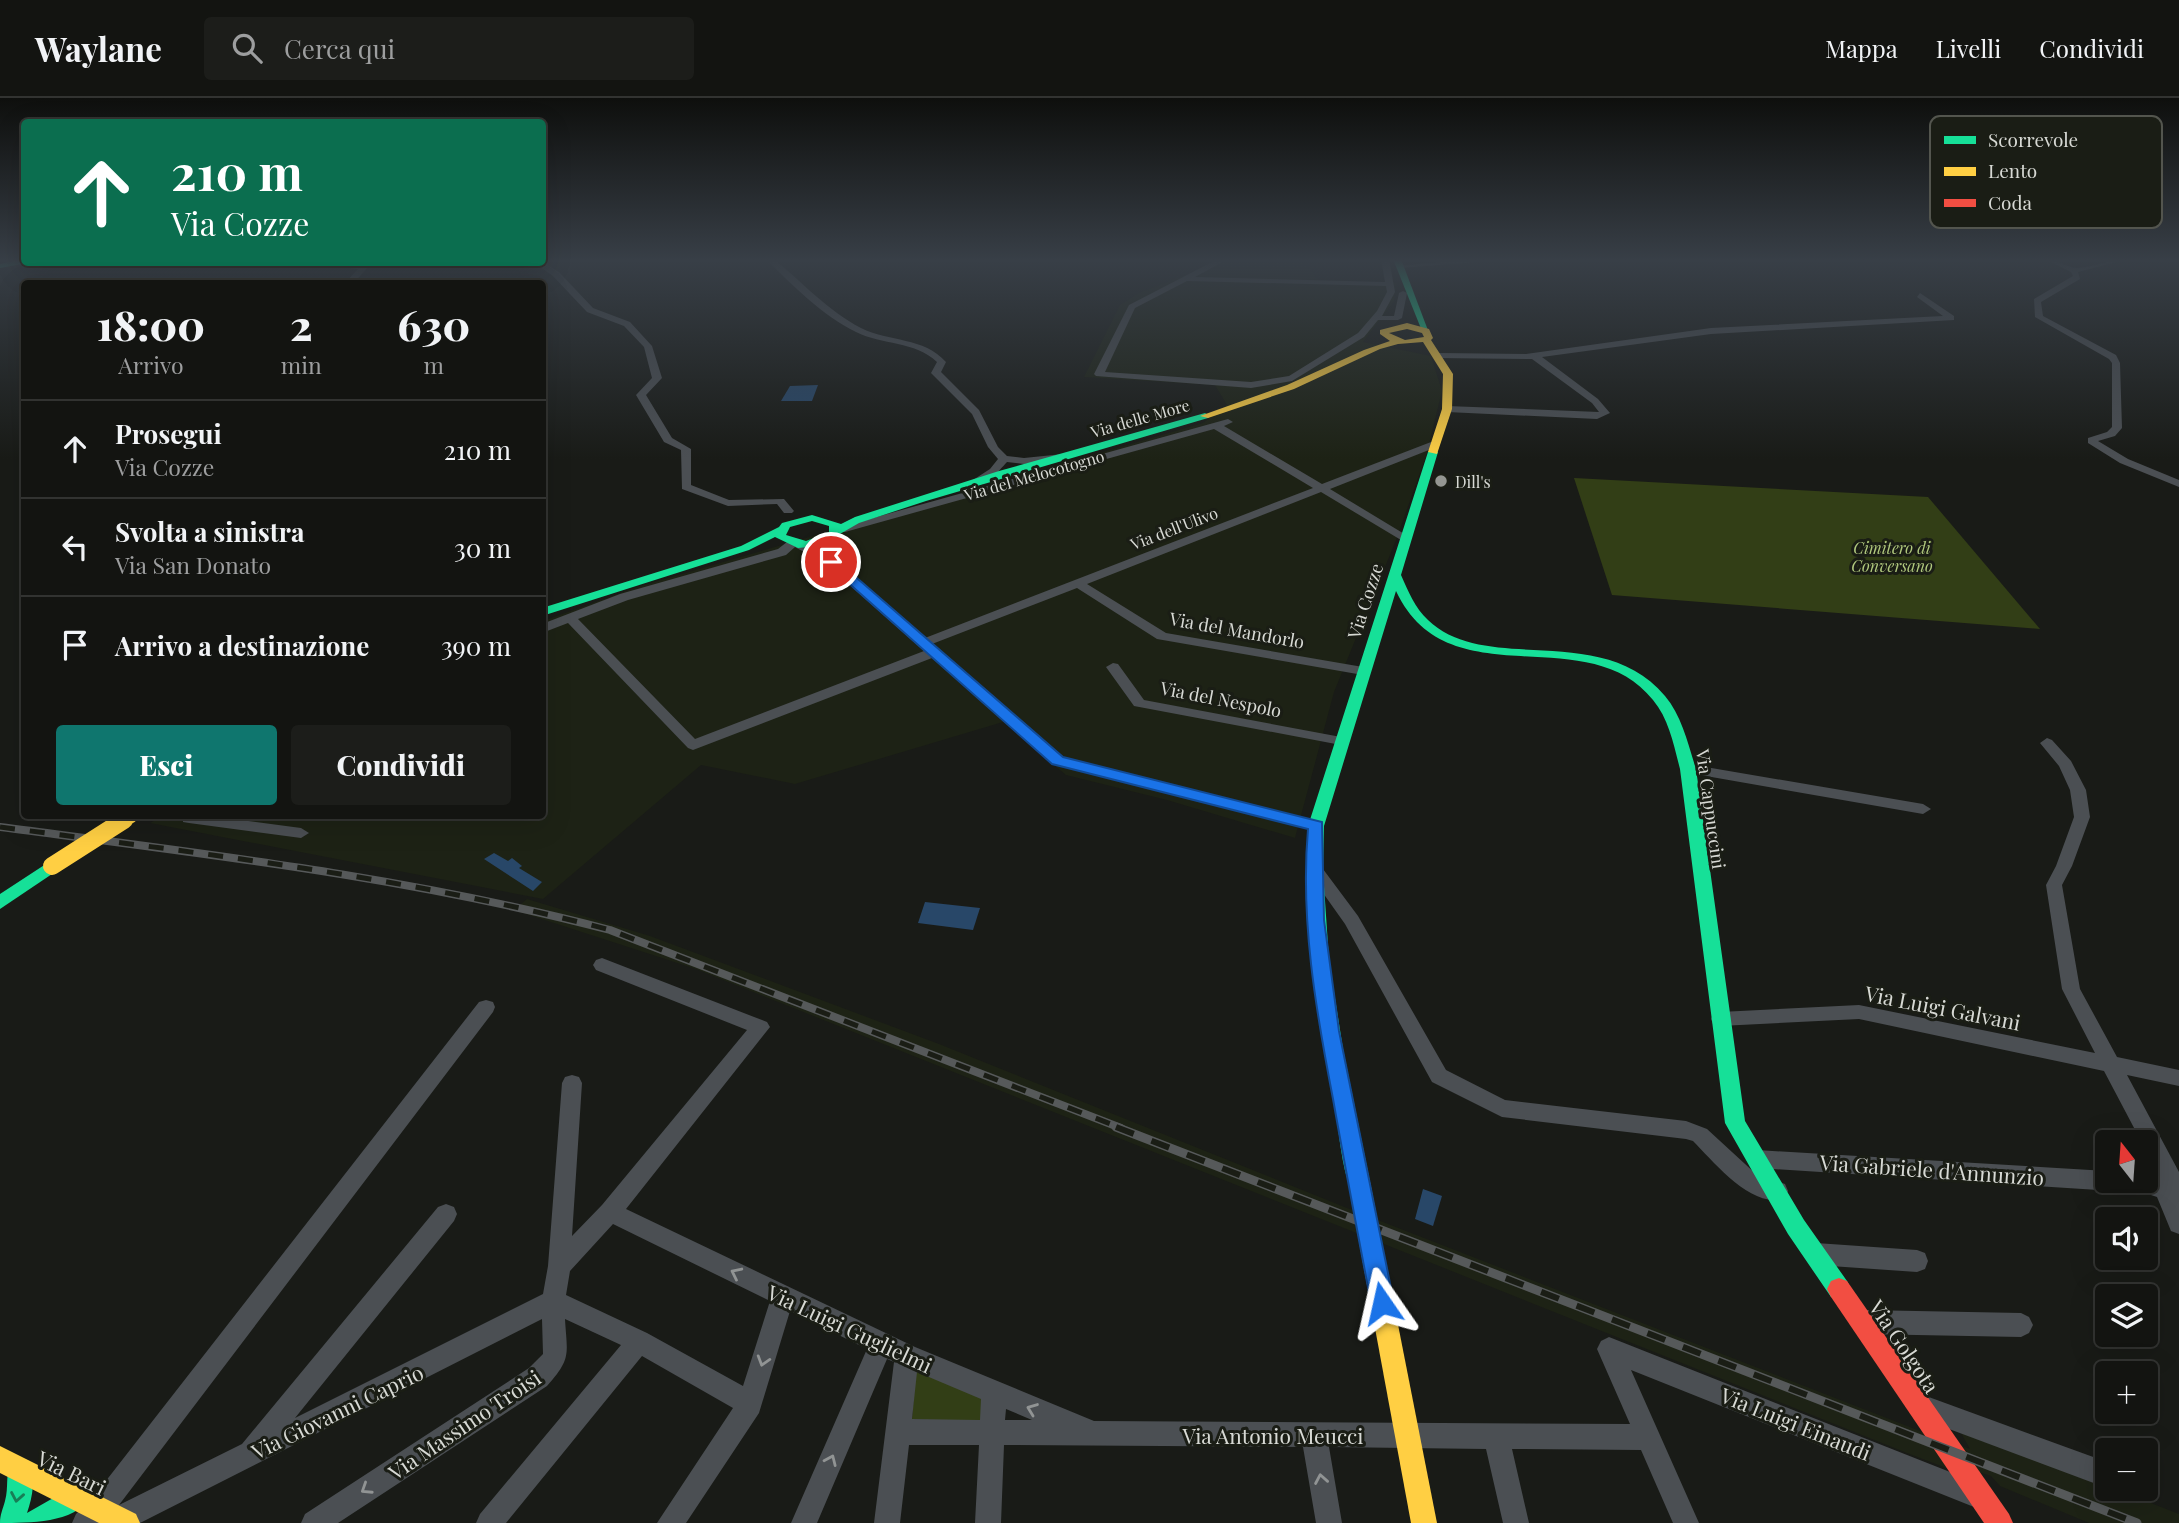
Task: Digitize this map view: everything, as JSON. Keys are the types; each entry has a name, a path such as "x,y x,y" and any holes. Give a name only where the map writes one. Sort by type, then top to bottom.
{"street":[{"path":"546,627 673,582 782,552 788,533 780,501 728,503 686,487 686,449 668,440 641,395 657,378 648,346 628,326"},
{"path":"855,326 863,332 912,345 938,357 942,362 936,373 986,427 989,446 1004,459 1024,461 1069,456"},
{"path":"1123,326 1099,373 1251,385 1276,382 1314,366 1402,340 1534,356 1711,331 1813,326"},
{"path":"1385,326 1402,340"},
{"name":"Via Cozze","path":"1401,326 1402,340 1448,374 1447,409 1341,741 1317,826 1313,866 1316,920 1330,1031 1423,1523"},
{"path":"1402,326 1402,340"},
{"path":"2055,326 2113,357 2116,363 2117,428 2111,434 2092,440 2093,443 2124,461 2179,484"},
{"name":"Via delle More","path":"911,502 1259,400 1402,340"},
{"path":"1447,409 1597,416 1605,413 1595,401 1534,356"},
{"name":"Via del Melocotogno","path":"836,534 1228,422"},
{"path":"1216,425 1405,538"},
{"name":"Via dell'Ulivo","path":"570,618 693,745 1078,583 1435,444"},
{"path":"977,482 994,471 1004,459"},
{"path":"788,533 813,544 836,534 848,524 911,502"},
{"path":"546,611 745,548 788,533 815,518 911,502"},
{"path":"815,518 835,524 831,562"},
{"path":"788,533 831,562 1057,761 1317,826"},
{"name":"Via Cappuccini","path":"1394,573 1406,602 1421,622 1451,640 1474,647 1595,660 1633,670 1649,683 1673,716 1688,769 1735,1123 1777,1191"},
{"name":"Via del Mandorlo","path":"1078,583 1162,636 1363,671"},
{"name":"Via del Nespolo","path":"1113,667 1139,703 1341,741"},
{"path":"2047,743 2066,764 2078,790 2082,817 2073,846 2054,885 2071,989 2172,1180 2168,1197 2179,1224"},
{"path":"1688,769 1923,808"},
{"path":"0,903 126,819"},
{"path":"196,819 301,833"},
{"path":"1313,866 1352,920 1439,1076 1502,1108 1686,1130 1700,1135 1750,1183 1777,1191"},
{"path":"559,1266 610,1212 760,1027 602,965"},
{"path":"58,1523 102,1516 486,1007"},
{"name":"Via Luigi Galvani","path":"1720,1018 1859,1012 2179,1078"},
{"name":"Via Massimo Troisi","path":"314,1523 547,1369 555,1359 553,1301 559,1266 572,1083"},
{"name":"Via Gabriele d'Annunzio","path":"1757,1158 2095,1180"},
{"path":"2158,1187 2169,1191"},
{"name":"Via Golgota","path":"1777,1191 1816,1254 2000,1523"},
{"name":"Via Luigi Guglielmi","path":"610,1212 907,1356 1095,1434"},
{"path":"249,1454 446,1214"},
{"path":"1816,1254 1917,1261"},
{"path":"670,1523 750,1404 783,1296"},
{"path":"553,1301 639,1341 750,1404"},
{"name":"Via Giovanni Caprio","path":"102,1516 249,1454 553,1301"},
{"path":"1864,1322 2021,1325"},
{"path":"489,1523 639,1341"},
{"path":"804,1523 883,1343"},
{"name":"Via Luigi Einaudi","path":"1647,1437 1609,1349 1984,1498"},
{"path":"887,1523 907,1356"},
{"path":"988,1523 994,1393"},
{"path":"1921,1406 2095,1471"},
{"name":"Via Antonio Meucci","path":"898,1432 1647,1437"},
{"path":"1314,1435 1329,1523"},
{"path":"1496,1436 1516,1523"},
{"path":"1647,1437 1686,1523"},
{"name":"Via Bari","path":"0,1459 102,1516"},
{"path":"10,1523 19,1499 20,1470"},
{"path":"35,1523 102,1516"}],"shaded area":[{"path":"1110,326 1375,326 1363,342 1431,356 1442,391 1426,456 1396,540 1334,692 1295,838 1167,800 1066,775 1003,722 795,784 701,765 543,899 150,823 157,819 546,819 546,620 637,587 1203,423 1227,405 1215,385 1084,377"},
{"path":"527,899 650,936 939,1044 1347,1208 1920,1431 1970,1449 1961,1433 2095,1482 2095,1501 2146,1501 2179,1514 2179,1523 2089,1523 2000,1486 1991,1476 1953,1464 1957,1472 1907,1453 696,969 514,910"}],"green space":[{"name":"Cimitero di Conversano","path":"1574,478 1928,497 2040,629 1612,595"},
{"path":"916,1371 987,1399 981,1424 912,1419"}],"water":[{"path":"818,385 812,401 781,401 790,386"},
{"path":"494,853 508,861 512,858 522,866 519,868 542,882 533,891 484,859"},
{"path":"925,902 980,908 973,930 918,923"},
{"path":"1423,1189 1442,1196 1433,1226 1415,1219"}],"railway":[{"path":"0,827 230,857 383,881 535,911 610,930 1121,1128"},
{"path":"1116,1127 2137,1523"}],"traffic: fast":[{"path":"1424,326 1426,331"},
{"path":"835,534 835,524 812,518 786,525 780,536 798,544 815,543 831,536 839,531 847,525 855,521 922,499 1205,416"},
{"path":"1359,1182 1333,1049 1320,960 1314,871 1316,826 1433,452"},
{"path":"546,611 745,548 781,530"},
{"path":"1394,573 1414,613 1431,630 1447,639 1474,647 1564,656 1619,667 1642,680 1661,699 1676,728 1688,769 1735,1123 1796,1227 1839,1289"},
{"path":"0,903 52,866"},
{"path":"10,1523 19,1499 20,1470"},
{"path":"35,1523 76,1498"}],"traffic: slow":[{"path":"1407,326 1426,331 1429,338 1405,342 1393,339 1383,332 1407,326"},
{"path":"1426,340 1448,374 1447,409 1433,452"},
{"path":"1205,416 1276,393 1367,351 1398,341"},
{"path":"52,866 126,819"},
{"path":"1359,1182 1424,1523"},
{"path":"0,1459 127,1523"}],"traffic: jam":[{"path":"1839,1289 2000,1523"}],"place":[{"name":"Dill's","path":"1441,481"}],"route":[{"path":"831,562 1057,761 1151,782 1317,826 1313,866 1316,920 1330,1031 1382,1303"}]}
